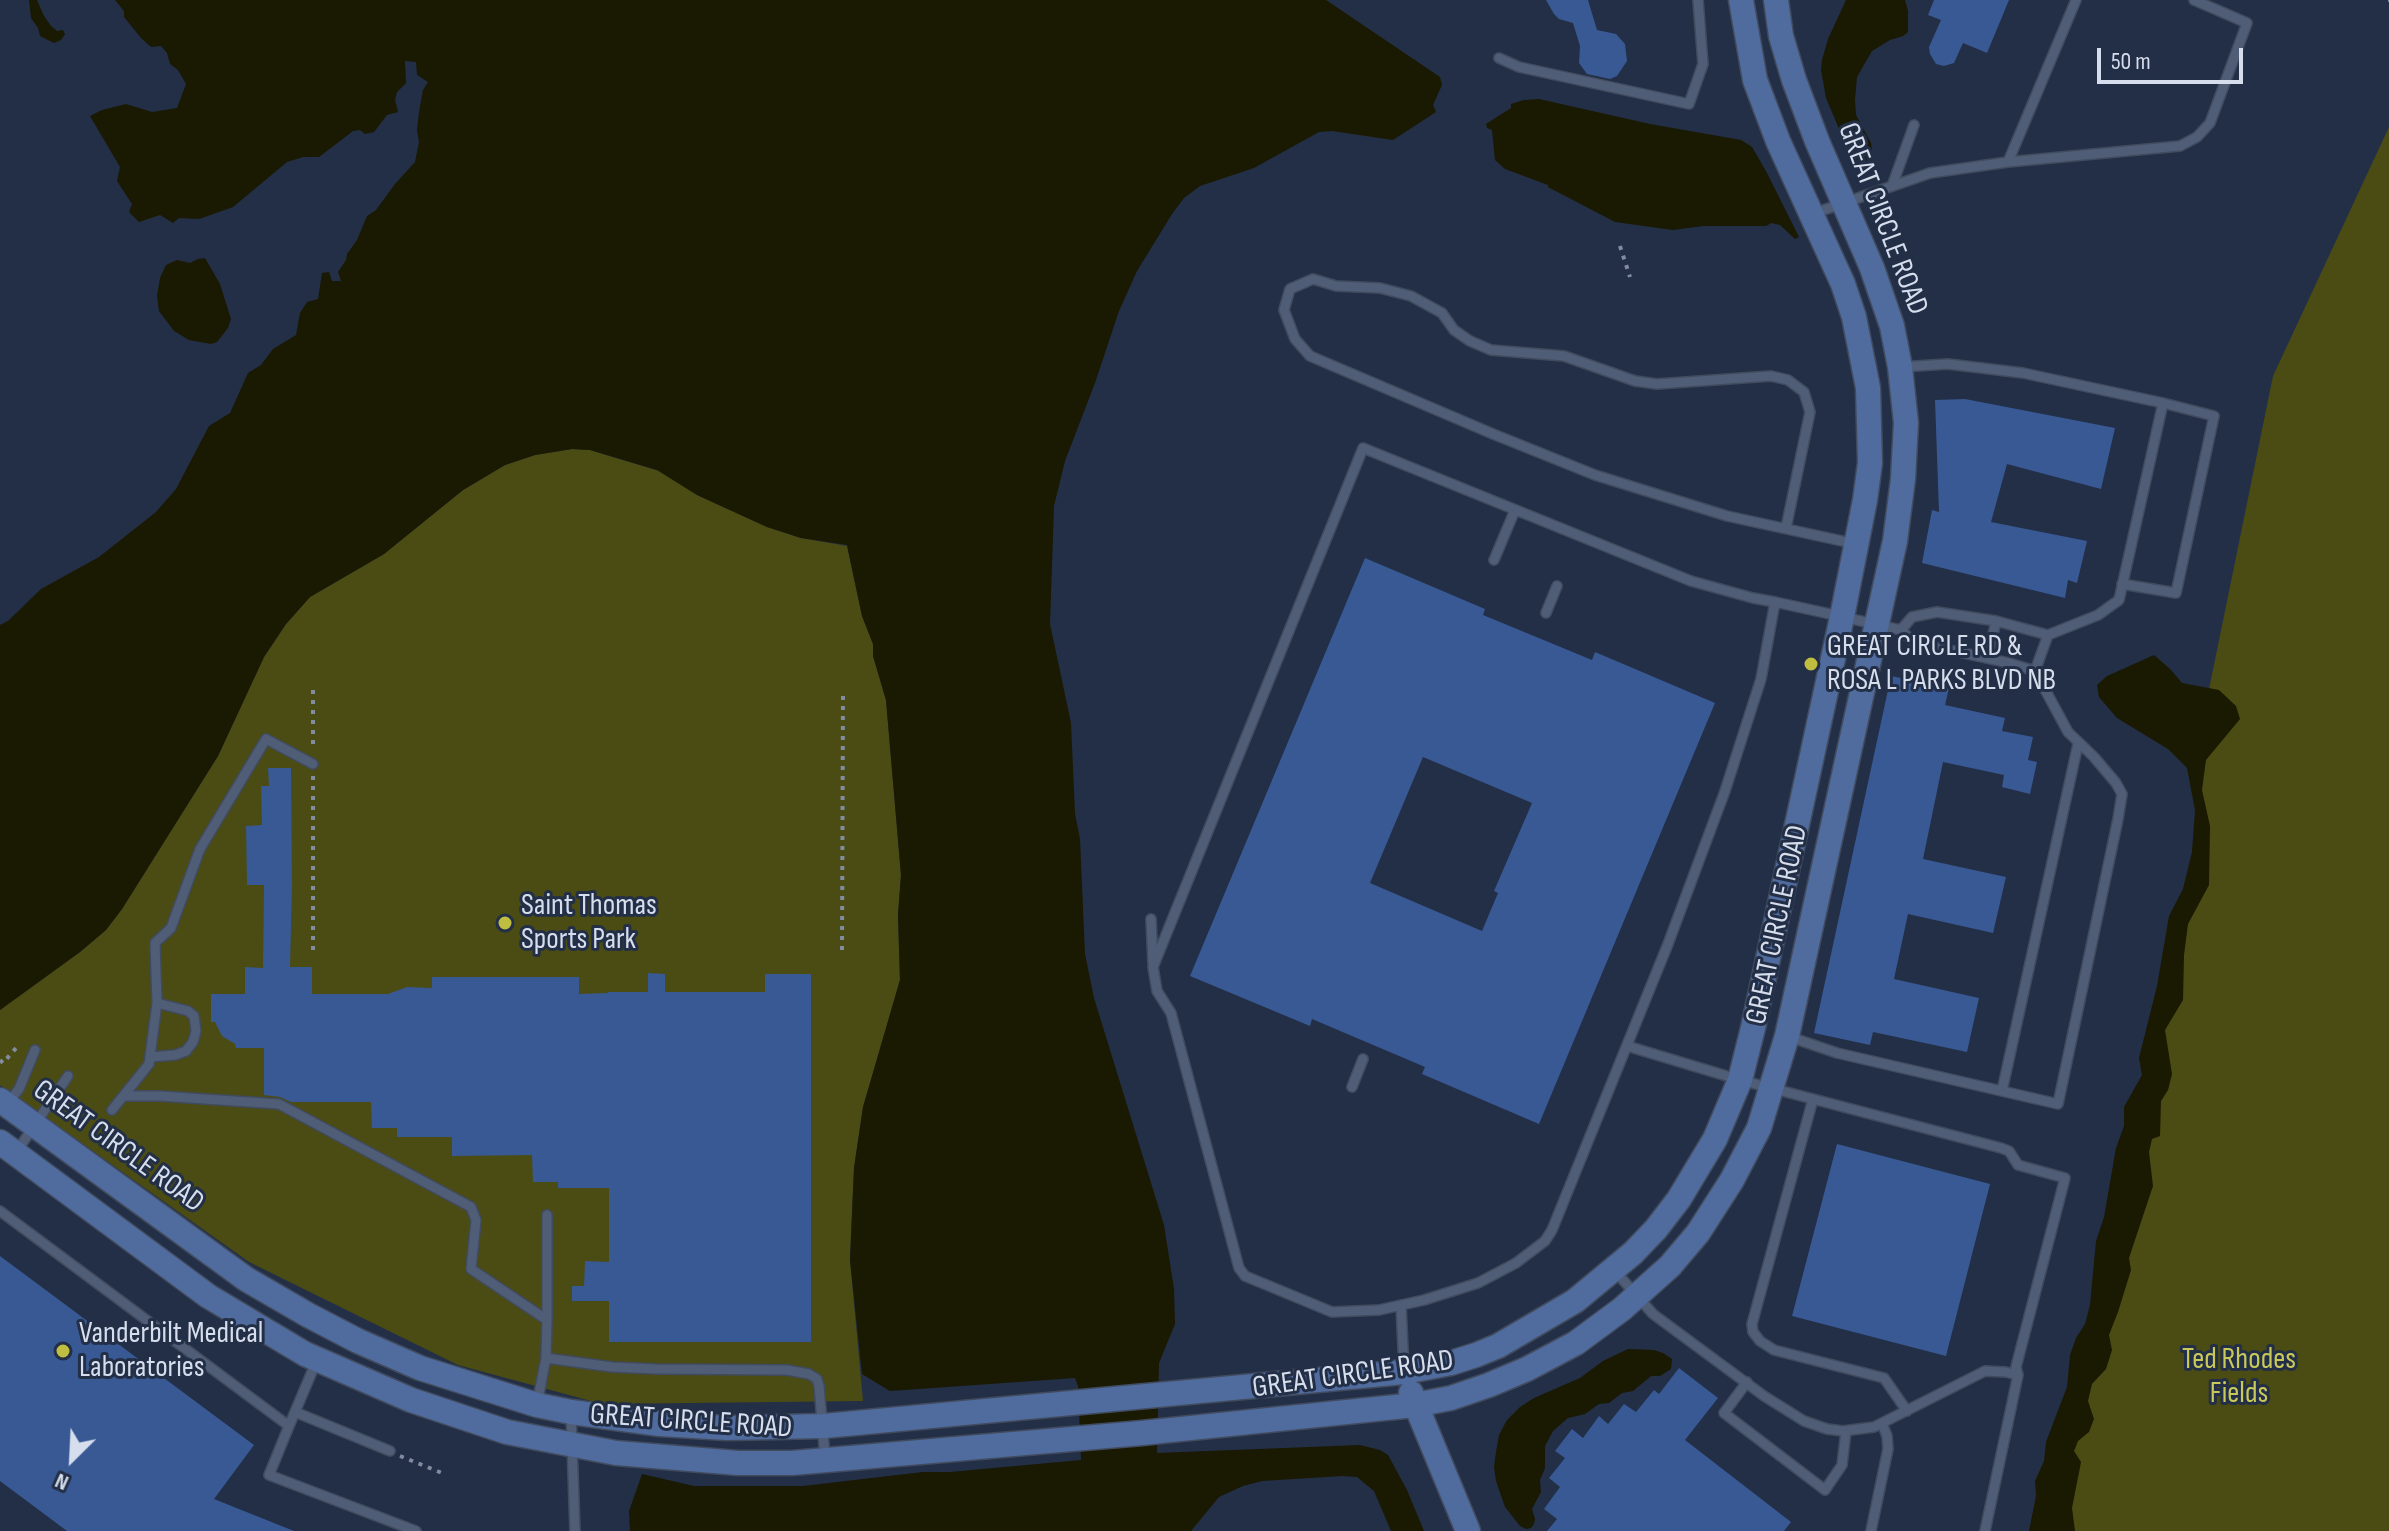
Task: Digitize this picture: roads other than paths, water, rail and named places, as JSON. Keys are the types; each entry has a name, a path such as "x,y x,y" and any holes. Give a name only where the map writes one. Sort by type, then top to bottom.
{"street":[{"name":"GREAT CIRCLE ROAD","path":"2,1106 246,1279 308,1315 420,1368 537,1405 660,1424 727,1428 824,1426 1404,1372 1451,1363 1498,1346 1575,1301 1656,1229 1679,1199 1715,1139 1740,1080 1842,617 1870,463 1868,388 1854,317 1843,284 1778,141 1755,80 1741,0"},
{"name":"GREAT CIRCLE ROAD","path":"8,1148 208,1296 317,1360 397,1394 507,1432 616,1453 738,1463 825,1460 1415,1405 1451,1398 1527,1369 1576,1343 1622,1309 1670,1266 1698,1233 1732,1180 1759,1128 1787,1036 1895,541 1906,423 1892,326 1794,80 1781,36 1776,0"},
{"path":"1404,1372 1468,1531"}],"lane":[{"path":"1499,58 1519,67 1689,104 1703,64 1698,0"},
{"path":"2008,162 2076,0"},
{"path":"1812,214 1930,173 2008,162 2180,146 2197,137 2210,123 2247,23 2194,0"},
{"path":"1892,186 1914,125"},
{"path":"1786,528 1810,412 1804,392 1788,380 1771,376 1657,384 1635,381 1564,356 1491,350 1470,341 1454,330 1442,313 1411,296 1380,288 1336,286 1313,279 1290,289 1284,310 1295,339 1310,356 1595,475 1727,516 1856,544"},
{"path":"1900,367 1931,364 2023,373 2214,416 2176,593 2122,584"},
{"path":"1901,630 1912,617 1937,612 1996,621 2048,635 2098,615 2119,600 2163,403"},
{"path":"1153,967 1363,448 1691,581 1901,630 1913,642 2035,671 2068,732 2116,783 2122,794 2058,1104 1837,1053 1787,1036"},
{"path":"1494,560 1515,510"},
{"path":"1546,613 1557,586"},
{"path":"1151,919 1157,991 1171,1013 1239,1268 1245,1276 1332,1312 1379,1310 1478,1283 1516,1263 1545,1241 1569,1192 1725,791 1761,679 1775,602"},
{"path":"1988,658 1996,621"},
{"path":"2035,671 2048,635"},
{"path":"112,1110 149,1064 157,1003 155,943 171,928 200,849 266,739 313,764"},
{"path":"2002,1091 2078,744"},
{"path":"150,1057 186,1051 196,1031 194,1016 188,1011 157,1003"},
{"path":"1627,1046 1772,1089 2001,1148 2009,1151 2018,1165 2065,1178 2016,1367 2018,1375 1985,1531"},
{"path":"2,1106 19,1089 35,1050"},
{"path":"1352,1087 1363,1059"},
{"path":"8,1148 34,1126 68,1076"},
{"path":"124,1096 279,1104 471,1207 476,1220 471,1269 547,1320"},
{"path":"1813,1099 1752,1324 1753,1332 1764,1345 1774,1350 1884,1378 1907,1411"},
{"path":"0,1211 289,1426"},
{"path":"537,1405 546,1358 547,1215"},
{"path":"1613,1270 1653,1314 1804,1421 1827,1429 1846,1431 1874,1427 1985,1371 2018,1375"},
{"path":"1401,1305 1404,1372"},
{"path":"546,1358 612,1367 801,1371 817,1379 825,1460"},
{"path":"317,1360 269,1475 416,1531"},
{"path":"1747,1382 1724,1413 1825,1490 1842,1465 1846,1431"},
{"path":"295,1412 390,1451"},
{"path":"571,1412 575,1531"},
{"path":"1871,1531 1888,1449 1882,1423"}],"place":[{"name":"GREAT CIRCLE RD & ROSA L PARKS BLVD NB","path":"1811,664"},
{"name":"Saint Thomas Sports Park","path":"505,923"},
{"name":"Vanderbilt Medical Laboratories","path":"63,1351"}],"park label":[{"name":"Ted Rhodes Fields","path":"2239,1377"}]}
